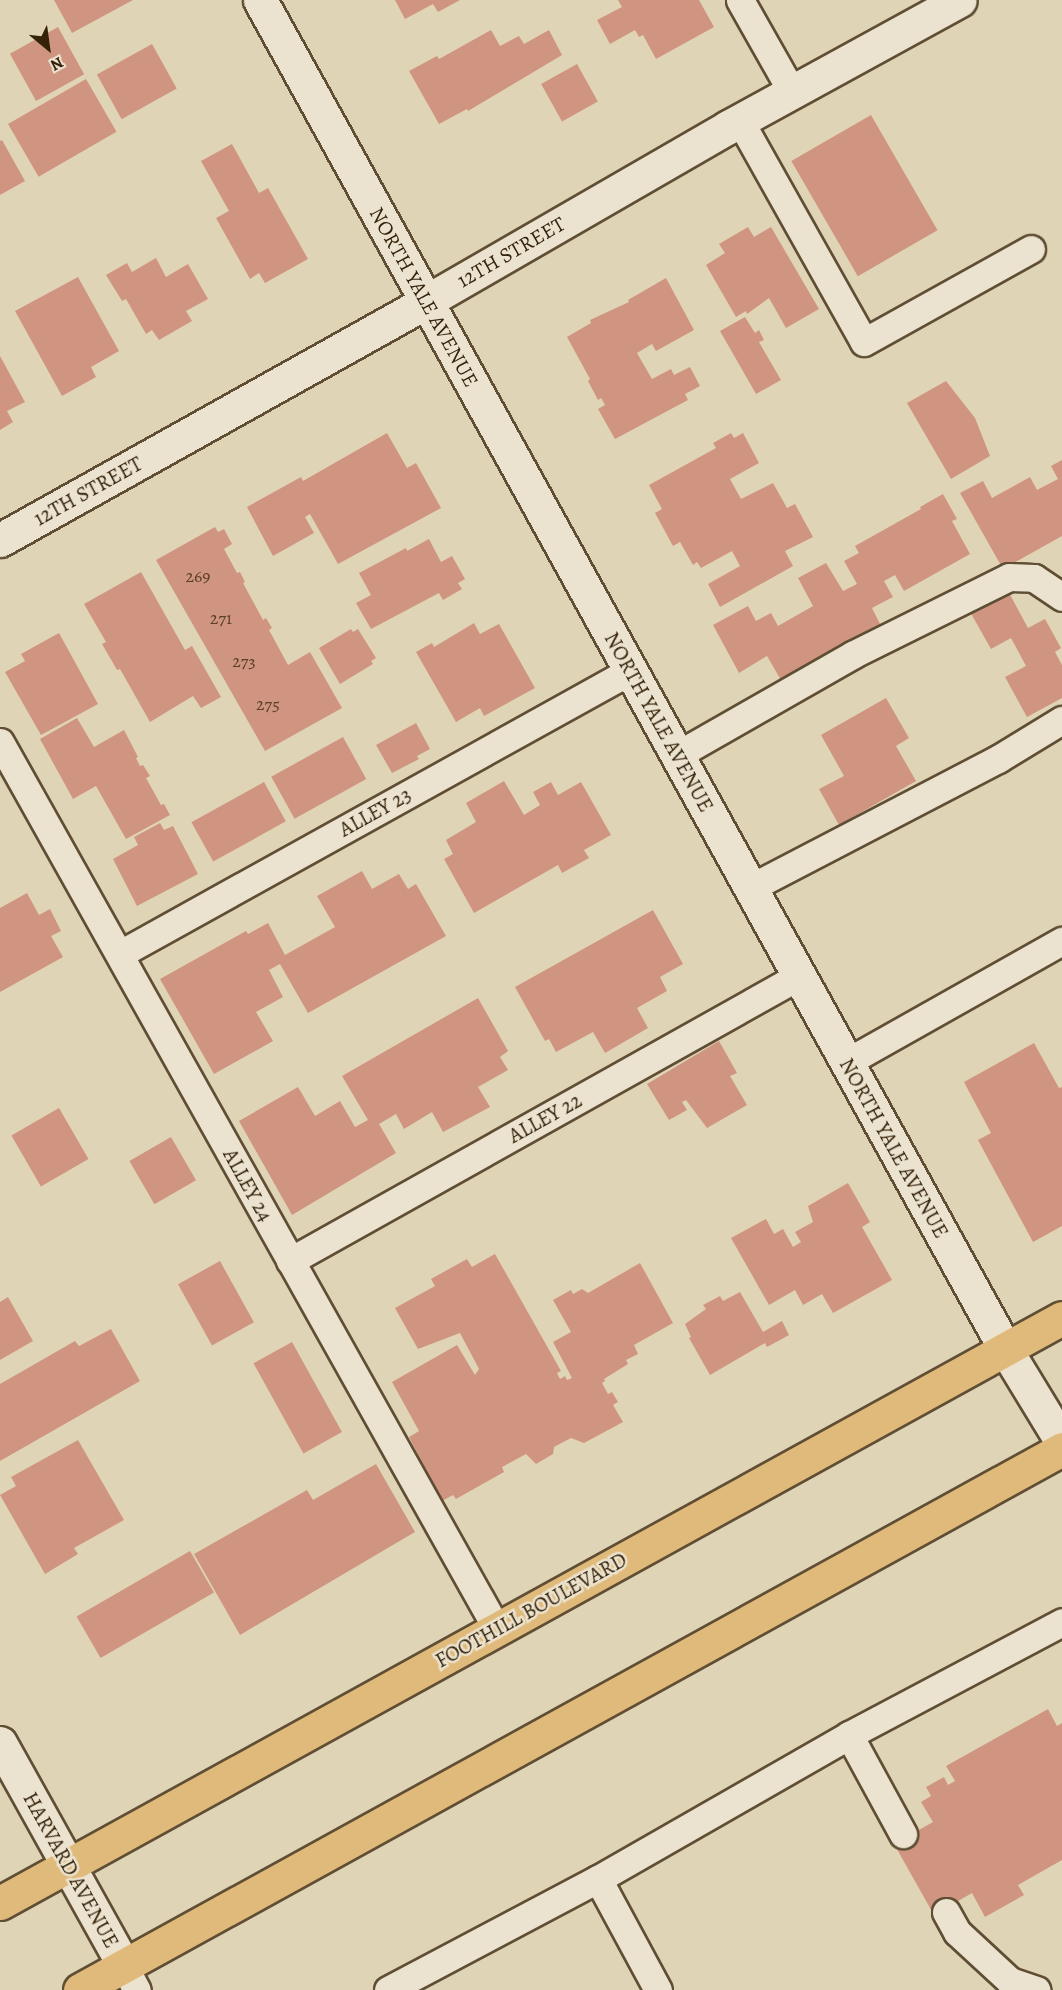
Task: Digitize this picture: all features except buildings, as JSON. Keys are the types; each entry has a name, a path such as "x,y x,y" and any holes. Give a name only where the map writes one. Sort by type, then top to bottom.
{"main road":[{"name":"FOOTHILL BOULEVARD","path":"0,1903 1062,1318"},
{"path":"80,1990 131,1978 1062,1449"}],"street":[{"name":"NORTH YALE AVENUE","path":"260,0 1006,1350 1062,1442"},
{"name":"12TH STREET","path":"0,540 740,121 960,0"},
{"name":"HARVARD AVENUE","path":"0,1743 131,1978"}],"lane":[{"path":"740,0 792,92"},
{"path":"740,121 864,342 1031,249"},
{"path":"676,755 852,655 1009,577 1034,578 1062,597"},
{"name":"ALLEY 23","path":"120,954 630,671"},
{"path":"750,888 998,759 1062,720"},
{"name":"ALLEY 24","path":"0,742 497,1629"},
{"path":"846,1062 1062,941"},
{"name":"ALLEY 22","path":"290,1261 799,976"},
{"path":"388,1990 598,1879 849,1735 1062,1622"},
{"path":"849,1735 903,1834"},
{"path":"598,1879 658,1990"},
{"path":"946,1912 957,1932 1010,1981 1036,1990"}]}
